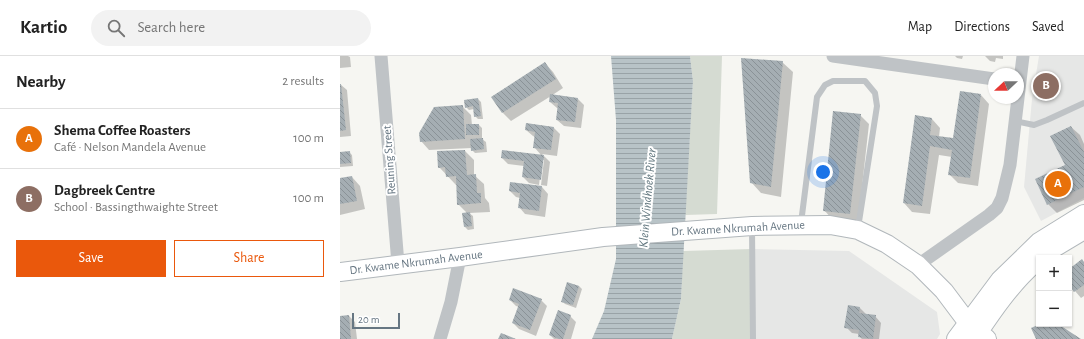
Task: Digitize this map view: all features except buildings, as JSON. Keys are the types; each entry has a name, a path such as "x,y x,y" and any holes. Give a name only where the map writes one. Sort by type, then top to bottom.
{"street":[{"name":"Reuning Street","path":"381,56 398,264"},
{"path":"833,56 988,78"},
{"path":"1021,68 1023,56"},
{"path":"918,265 997,208 1002,198 1010,165 1017,104"},
{"path":"977,334 1000,280 1039,242 1084,214"},
{"name":"Dr. Kwame Nkrumah Avenue","path":"340,272 603,237 752,226 830,225 858,230 887,244 918,265 944,291 977,334"},
{"path":"1044,255 1084,230"},
{"path":"440,339 451,302 460,257"},
{"path":"956,339 977,334 1010,289 1036,262"}],"lane":[{"path":"800,225 817,97 825,85 833,81 865,81 875,93 877,106 858,230"},
{"path":"1015,121 1034,125 1083,104"},
{"path":"752,226 753,339"}],"shaded area":[{"path":"690,56 722,56 717,214 685,215 693,81"},
{"path":"1039,56 1084,56 1084,198 1041,221 1024,187 1032,99"},
{"path":"752,249 849,251 937,312 940,334 937,339 753,339"},
{"path":"752,249 753,339 672,339 681,299 683,251"}],"water":[{"name":"Klein Windhoek River","path":"611,56 690,56 693,81 681,299 672,339 592,339 604,311 616,259 616,120"}],"place":[{"name":"Dagbreek Centre","path":"1046,86"},
{"name":"Shema Coffee Roasters","path":"1058,184"}]}
